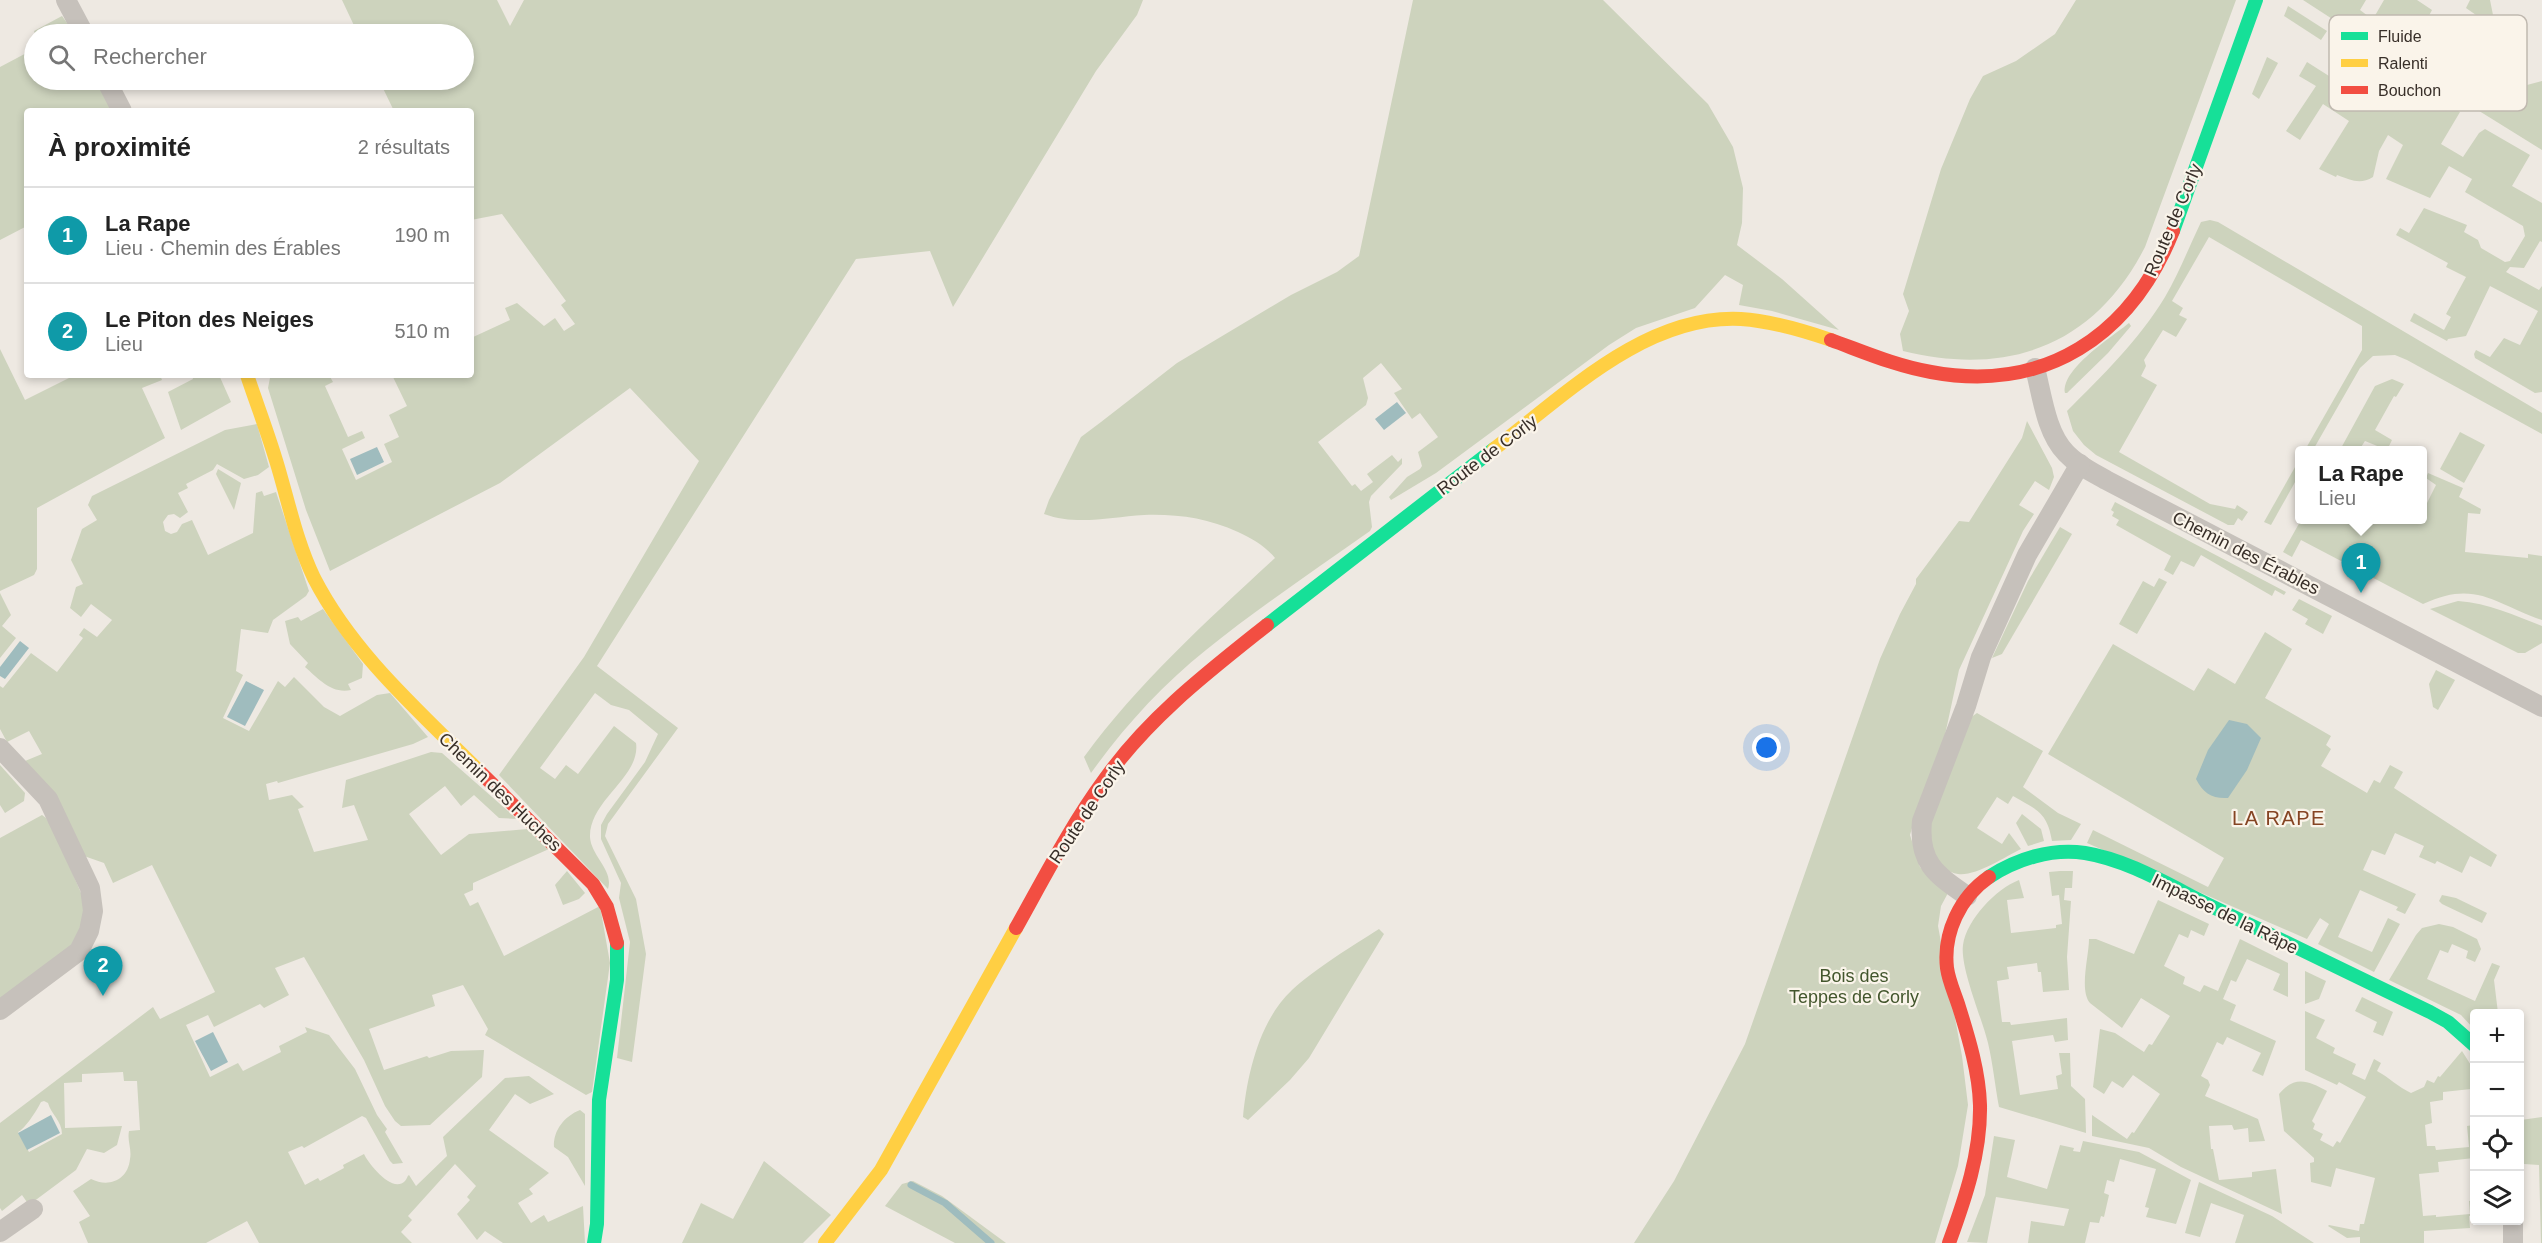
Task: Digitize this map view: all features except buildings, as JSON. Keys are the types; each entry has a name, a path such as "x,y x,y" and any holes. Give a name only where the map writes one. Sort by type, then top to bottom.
{"street":[{"path":"66,0 79,24"},
{"name":"Route de Corly","path":"825,1243 881,1170 1074,825 1105,778 1147,728 1185,690 1242,643 1598,370 1658,335 1686,325 1715,320 1753,320 1784,326 1934,373 1981,377 2016,374 2051,365 2101,336 2125,312 2149,280 2168,241 2256,0"},
{"path":"111,90 120,108"},
{"name":"Chemin des Érables","path":"2035,368 2046,410 2059,444 2080,464 2106,480 2542,707"},
{"name":"Chemin des Huches","path":"248,378 302,549 330,607 369,659 398,692 587,877 607,904 620,949 616,994 601,1082 597,1224 594,1243"},
{"path":"1967,896 1941,877 1928,862 1923,853 1922,821 1966,706 1981,657 2024,561 2080,464"},
{"path":"0,748 48,799 90,888 93,911 89,931 79,951 0,1010"},
{"name":"Impasse de la Râpe","path":"1949,1243 1974,1167 1980,1106 1973,1056 1947,965 1949,932 1967,896 1998,871 2030,858 2074,852 2097,856 2160,881 2430,1012 2448,1022 2470,1041"},
{"path":"0,1232 33,1209"},
{"path":"2513,1225 2513,1243"}],"green space":[{"path":"342,0 497,0 510,26 524,0 1143,0 1137,15 1096,71 953,307 930,251 856,259 597,666 678,728 608,824 605,836 636,899 646,954 632,1062 617,1058 630,942 619,898 621,883 601,839 601,825 645,762 658,734 629,710 611,705 595,693 540,768 555,779 566,765 578,774 614,726 636,743 631,767 597,811 592,824 591,844 608,876 608,889 499,775 584,657 699,461 630,388 500,483 330,571 306,510 268,388 270,378 331,378 333,382 325,386 348,437 362,431 365,438 342,449 356,480 392,462 384,444 399,437 389,415 407,406 393,378 474,378 474,337 510,320 505,308 517,303 544,326 555,318 564,331 575,324 561,305 566,301 502,214 474,219 474,108 393,108 384,90 474,90 474,24 353,24"},
{"path":"1413,0 1603,0 1708,104 1733,147 1743,188 1742,223 1737,245 1782,279 1839,330 1772,311 1739,305 1743,285 1725,275 1695,308 1636,328 1609,345 1436,473 1391,500 1389,497 1407,477 1422,466 1418,452 1438,437 1420,413 1412,419 1394,393 1402,389 1381,363 1363,378 1368,398 1366,405 1318,442 1352,486 1355,484 1361,491 1373,482 1367,474 1392,455 1398,462 1402,458 1402,464 1371,496 1369,502 1372,527 1370,531 1246,619 1190,663 1144,707 1091,773 1084,757 1127,703 1175,653 1275,558 1263,546 1238,532 1204,520 1181,516 1144,515 1069,520 1044,514 1049,500 1081,437 1177,363 1291,295 1337,272 1359,256"},
{"path":"2076,0 2236,0 2145,247 2125,281 2101,308 2074,330 2045,346 2013,355 1978,360 1942,358 1903,351 1900,334 1909,311 1903,294 1941,169 1970,99 1983,76 2016,61 2055,34"},
{"path":"2303,0 2366,0 2360,10 2367,15 2329,15 2329,17"},
{"path":"2384,0 2417,0 2432,10 2429,15 2375,15"},
{"path":"2470,0 2490,0 2493,15 2476,15 2466,8"},
{"path":"2288,6 2327,31 2321,40 2284,16"},
{"path":"62,16 68,24 47,24"},
{"path":"24,54 24,90 103,90 112,108 24,108 24,228 0,240 0,67"},
{"path":"2267,57 2278,63 2259,99 2252,94"},
{"path":"2307,62 2329,76 2329,108 2323,104 2300,140 2286,131 2316,86 2299,76"},
{"path":"2542,81 2542,150 2479,111 2527,111 2527,85"},
{"path":"2334,111 2458,111 2460,112 2441,144 2463,157 2479,133 2485,129 2530,155 2512,186 2542,203 2542,242 2540,241 2524,268 2510,267 2506,272 2539,290 2542,286 2542,392 2535,393 2475,358 2474,354 2476,350 2490,357 2504,338 2520,345 2538,311 2490,286 2466,336 2447,341 2410,321 2414,313 2444,330 2451,317 2446,314 2466,277 2446,267 2448,263 2396,235 2400,228 2409,233 2424,208 2467,225 2464,232 2478,240 2481,248 2505,262 2510,261 2525,236 2523,226 2465,192 2472,179 2449,166 2430,198 2386,179 2403,145 2388,135 2379,151 2373,177 2360,181 2351,180 2337,175 2336,177 2319,169 2349,121"},
{"path":"2210,220 2218,222 2542,413 2542,434 2407,360 2395,355 2373,356 2360,368 2315,446 2307,446 2362,350 2362,326 2209,237 2172,301 2183,308 2179,315 2187,319 2176,337 2163,330 2144,360 2146,366 2141,376 2157,385 2119,452 2210,504 2235,509 2237,505 2248,512 2242,521 2238,518 2234,525 2228,525 2096,455 2073,431 2067,411 2119,357 2155,313 2170,288 2201,222"},
{"path":"2129,323 2131,326 2108,353 2065,393 2066,384 2079,364"},
{"path":"0,349 25,400 69,378 161,378 162,380 142,388 165,438 37,508 37,569 34,575 0,591"},
{"path":"220,378 231,402 181,430 168,392 193,379"},
{"path":"2392,379 2404,384 2396,397 2394,396 2375,430 2392,440 2389,446 2377,446 2365,441 2362,446 2342,446 2375,386"},
{"name":"Bois des Teppes de Corly","path":"2027,421 2052,468 2054,477 2049,490 2035,481 2019,505 2034,514 2023,531 1959,670 1943,744 1920,800 1910,835 1920,867 1948,893 1941,906 1938,926 1962,1056 1968,1105 1958,1166 1935,1243 1634,1243 1674,1181 1745,1044 1880,659 1916,584 1916,579 1959,521 1969,522 2022,438"},
{"path":"257,424 269,467 258,475 244,479 217,464 213,470 186,484 188,488 178,493 188,512 180,518 174,514 168,515 163,522 165,531 171,534 177,532 182,524 192,520 208,555 253,533 256,493 262,491 264,496 276,492 309,591 306,596 273,620 268,633 241,629 236,671 243,675 223,718 249,731 278,681 285,687 294,677 324,707 340,716 377,695 390,693 428,737 413,744 278,783 277,781 266,784 269,800 292,795 304,807 298,809 314,852 368,840 354,805 342,808 346,780 431,752 442,753 517,819 499,818 474,795 461,806 445,786 409,814 441,855 469,834 527,829 549,849 473,883 473,890 464,894 470,906 478,902 504,956 600,906 610,963 592,1092 586,1095 485,1035 488,1029 463,985 432,995 435,1006 369,1029 384,1070 451,1051 484,1050 482,1077 430,1125 401,1126 395,1121 385,1106 364,1060 304,957 275,968 289,995 264,1008 260,1004 214,1027 208,1015 186,1025 210,1077 238,1063 243,1071 281,1052 279,1046 307,1032 305,1027 329,1035 355,1069 377,1115 387,1129 385,1132 403,1163 393,1164 390,1161 366,1118 362,1116 304,1148 302,1146 288,1152 305,1185 318,1178 320,1181 364,1154 375,1170 387,1181 400,1184 409,1175 416,1186 447,1156 443,1137 505,1078 529,1076 554,1094 530,1104 515,1094 489,1130 549,1173 529,1189 533,1194 518,1203 531,1223 544,1215 548,1222 583,1206 585,1243 503,1243 485,1231 477,1240 457,1214 470,1200 467,1197 476,1186 455,1164 408,1216 412,1220 401,1232 412,1243 259,1243 247,1221 206,1243 88,1243 79,1222 90,1216 73,1191 91,1179 104,1183 122,1177 130,1159 129,1131 140,1130 137,1081 124,1081 123,1072 82,1074 82,1082 64,1083 65,1128 122,1126 117,1145 104,1153 87,1149 76,1170 29,1205 22,1195 2,1211 0,1208 0,1123 153,1007 160,1019 215,992 152,865 113,883 104,863 84,856 59,806 25,761 42,754 29,731 7,742 0,729 0,686 3,688 31,653 57,672 83,638 79,635 84,628 97,637 112,620 91,604 81,617 70,608 76,587 83,584 71,560 82,529 97,520 88,505 92,496 225,430","holes":["41,1102 48,1103 60,1125 62,1134 29,1152 18,1132"]},
{"path":"2460,432 2485,445 2464,483 2440,469"},
{"path":"2295,467 2295,482 2271,525 2264,522"},
{"path":"218,469 241,483 234,510 216,474"},
{"path":"2428,473 2463,488 2459,497 2481,509 2480,514 2468,513 2465,552 2528,558 2528,554 2542,556 2542,620 2498,601 2472,594 2441,597 2423,604 2301,540 2292,557 2283,552 2299,524 2427,524 2427,503 2436,485 2427,479"},
{"path":"2115,502 2286,592 2284,595 2275,590 2272,596 2201,555 2194,567 2181,561 2173,575 2164,570 2171,556 2116,525 2119,520 2112,516 2114,512 2111,510"},
{"path":"2060,527 2072,534 2002,654 1992,658 2028,581"},
{"path":"2159,578 2167,582 2137,634 2119,624 2143,581 2154,587"},
{"path":"0,593 11,615 2,626 16,638 0,658"},
{"path":"2299,599 2332,616 2323,634 2305,624 2308,619 2292,610"},
{"path":"2458,601 2491,607 2542,626 2542,643 2525,653 2518,653 2430,609"},
{"path":"323,609 363,664 362,678 348,684 351,690 337,690 320,681 305,667 308,663 290,644 285,621 298,617 301,621"},
{"path":"2265,632 2292,649 2265,698 2331,736 2326,745 2331,749 2321,766 2367,793 2374,780 2380,783 2390,765 2403,772 2394,788 2497,855 2491,867 2470,856 2462,873 2437,861 2435,864 2419,857 2424,846 2395,833 2385,855 2372,850 2363,870 2416,894 2405,914 2396,910 2398,907 2360,890 2338,937 2372,952 2388,918 2400,924 2374,972 2318,944 2329,924 2320,918 2307,939 2087,843 2093,830 2208,887 2224,858 2048,754 2113,644 2194,691 2208,668 2235,684"},
{"path":"2436,670 2455,680 2438,710 2433,707 2429,684"},
{"path":"1977,713 2043,751 2023,787 2058,813 2081,824 2071,840 2052,841 2044,818 2035,809 2013,796 2008,804 1997,797 1977,828 2002,844 2009,833 2021,849 1981,870 1958,874 1933,859 1930,825 1970,718"},
{"path":"0,765 25,793 24,801 5,813 0,805"},
{"path":"2022,814 2041,829 2044,841 2028,846 2016,823"},
{"path":"42,815 58,839 84,900 85,912 80,934 70,947 0,999 0,838"},
{"path":"567,871 585,893 579,899 563,905 555,885"},
{"path":"2073,871 2072,888 2065,888 2064,900 2071,901 2067,957 2069,990 2043,992 2041,972 2038,972 2037,963 2007,967 2009,979 1997,981 2002,1022 2010,1022 2011,1025 2067,1018 2068,1040 2055,1042 2053,1035 2012,1041 2020,1095 2058,1089 2056,1076 2062,1074 2059,1053 2070,1053 2071,1086 2085,1099 2086,1133 1999,1107 1988,1043 1968,980 1963,955 1966,935 1976,915 2001,890 2019,880 2024,898 2007,900 2011,933 2056,928 2056,925 2062,924 2059,895 2052,896 2049,872"},
{"path":"2442,895 2456,898 2487,913 2482,923 2442,904 2439,901"},
{"path":"2158,900 2209,924 2204,936 2191,930 2188,938 2179,934 2164,966 2185,977 2183,984 2200,992 2204,985 2218,991 2240,939 2288,963 2288,997 2273,990 2280,974 2247,959 2236,982 2231,980 2223,999 2236,1005 2230,1020 2276,1041 2263,1076 2252,1071 2261,1053 2227,1037 2223,1045 2217,1042 2201,1076 2208,1080 2210,1085 2205,1096 2258,1119 2265,1141 2249,1142 2248,1128 2234,1130 2232,1125 2209,1126 2211,1149 2213,1149 2219,1180 2252,1177 2252,1172 2276,1169 2282,1214 2181,1167 2149,1148 2092,1136 2092,1115 2127,1139 2132,1132 2134,1133 2160,1094 2133,1075 2123,1088 2112,1081 2104,1094 2093,1087 2100,1029 2115,1033 2144,1052 2149,1044 2152,1045 2170,1016 2141,998 2122,1028 2090,1003 2085,990 2089,939 2096,939 2134,954"},
{"path":"2439,924 2453,927 2477,939 2481,949 2475,962 2466,958 2468,951 2452,944 2448,953 2440,950 2427,979 2475,1001 2492,963 2500,966 2494,980 2498,1009 2470,1009 2470,1025 2461,1015 2389,980 2422,928"},
{"path":"1379,929 1384,934 1309,1058 1290,1080 1248,1120 1243,1117 1257,1049 1271,1017 1281,1003 1292,990 1312,974"},
{"path":"2305,971 2326,981 2319,999 2305,1004"},
{"path":"2362,997 2393,1012 2383,1036 2373,1032 2377,1022 2355,1011"},
{"path":"2305,1011 2325,1020 2316,1038 2335,1048 2333,1053 2356,1064 2352,1074 2365,1080 2374,1059 2381,1063 2377,1071 2411,1093 2424,1087 2427,1080 2434,1083 2462,1051 2470,1064 2470,1089 2443,1092 2443,1100 2430,1102 2432,1123 2425,1125 2427,1146 2435,1146 2436,1150 2469,1147 2467,1126 2470,1126 2470,1158 2438,1162 2439,1172 2419,1174 2423,1216 2470,1214 2470,1228 2424,1231 2424,1243 2360,1243 2360,1237 2347,1238 2328,1226 2359,1231 2360,1224 2364,1224 2375,1178 2336,1168 2331,1187 2311,1182 2310,1163 2314,1162 2314,1158 2284,1131 2279,1094 2296,1082 2308,1083 2327,1091 2312,1121 2315,1124 2313,1129 2323,1134 2320,1140 2333,1147 2337,1141 2340,1143 2366,1097 2339,1082 2337,1085 2305,1070"},
{"path":"580,1110 585,1114 585,1186 568,1157 554,1147 561,1124"},
{"path":"2542,1117 2542,1243 2539,1165 2524,1164 2524,1120"},
{"path":"1994,1136 2015,1140 2007,1177 2047,1189 2060,1145 2080,1152 2083,1141 2139,1152 2191,1180 2176,1224 2146,1217 2149,1208 2145,1207 2156,1169 2120,1159 2114,1182 2107,1180 2104,1193 2109,1195 2104,1217 2101,1216 2099,1223 2090,1222 2085,1243 2028,1243 2031,1221 2064,1226 2069,1209 1996,1197 1987,1243 1967,1242 1985,1195"},
{"path":"764,1161 831,1215 803,1243 682,1243 701,1203 733,1219"},
{"path":"913,1181 942,1196 1006,1243 955,1243 885,1206 902,1184"},
{"path":"2199,1182 2272,1216 2314,1243 2235,1243 2244,1215 2211,1203 2200,1237 2185,1233"}],"water":[{"path":"1397,402 1406,413 1384,430 1375,419"},
{"path":"377,447 384,462 357,475 350,459"},
{"path":"20,641 29,648 5,679 0,676 0,667"},
{"path":"246,681 264,690 245,726 227,717"},
{"path":"2229,720 2247,724 2261,738 2247,770 2228,798 2222,798 2209,794 2196,779 2208,750"},
{"path":"213,1032 228,1062 211,1071 195,1041"},
{"path":"51,1115 60,1133 27,1150 18,1133"}],"waterway":[{"path":"911,1185 945,1203 991,1243"}],"traffic: fast":[{"path":"2173,231 2256,0"},
{"path":"1267,625 1494,449"},
{"path":"1989,877 2023,860 2060,852 2085,853 2118,862 2150,875 2430,1012 2448,1022 2470,1041"},
{"path":"594,1243 597,1224 599,1100 617,980 617,943"}],"traffic: slow":[{"path":"1494,449 1608,362 1672,330 1706,321 1741,319 1787,326 1831,340"},
{"path":"248,378 273,449 303,553 330,606 348,632 389,681 479,771"},
{"path":"825,1243 881,1170 1016,928"}],"traffic: jam":[{"path":"1831,340 1893,362 1931,372 1972,376 2011,374 2047,364 2079,349 2108,327 2134,300 2155,268 2173,231"},
{"path":"1016,928 1058,852 1105,779 1122,757 1180,696 1267,625"},
{"path":"479,771 593,884 607,907 617,943"},
{"path":"1949,1243 1975,1158 1980,1105 1973,1056 1948,973 1946,955 1951,929 1962,905 1989,877"}],"place":[{"name":"La Rape","path":"2361,593"},
{"name":"Le Piton des Neiges","path":"103,996"}],"district":[{"name":"LA RAPE","path":"2279,818"}]}
